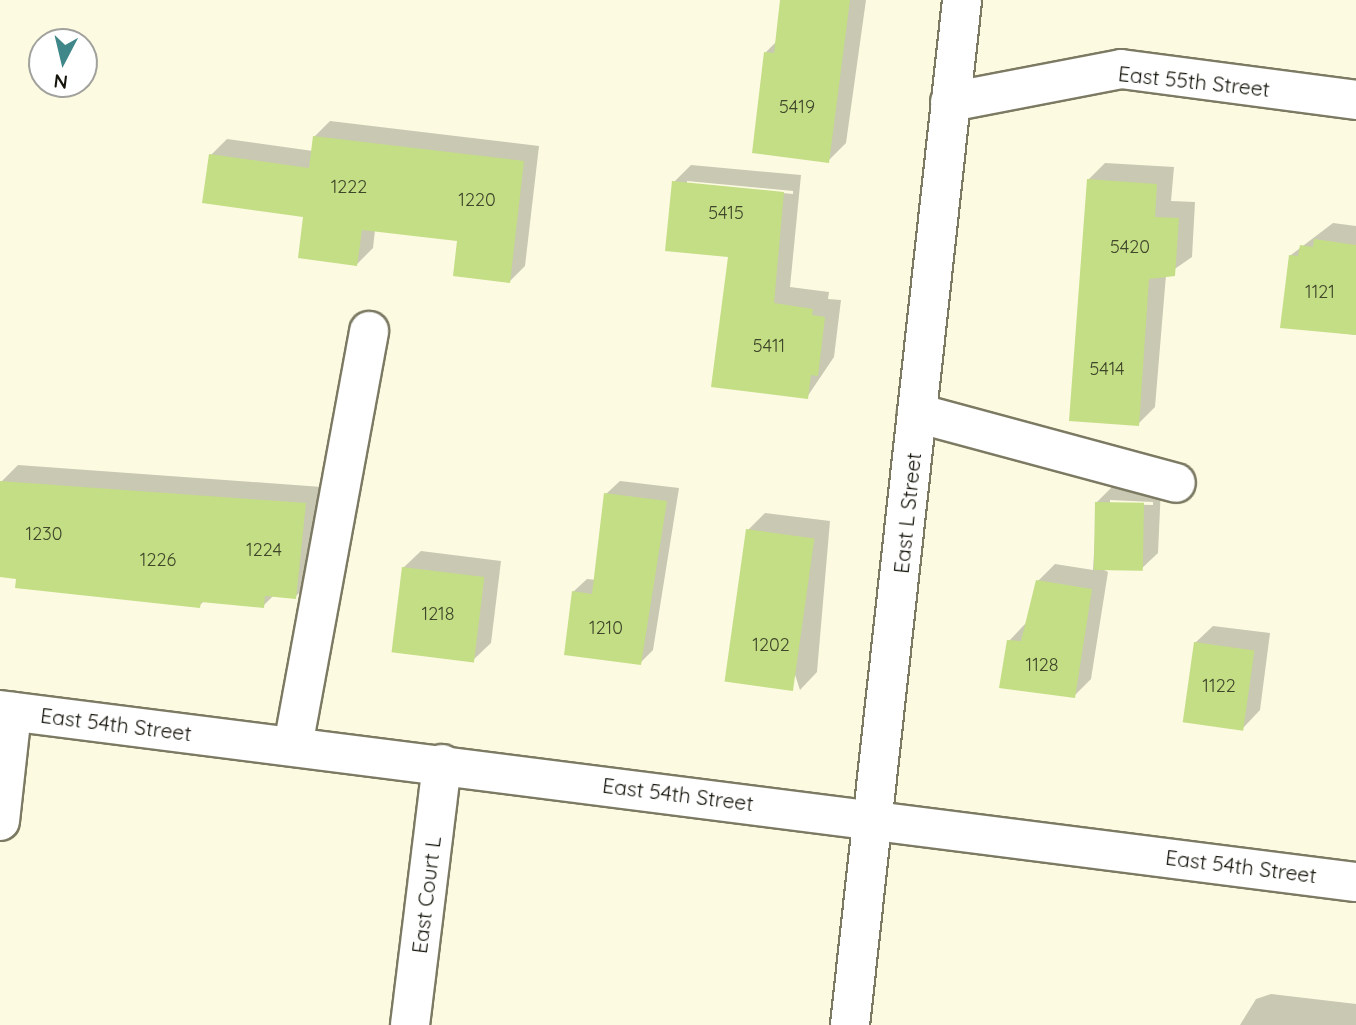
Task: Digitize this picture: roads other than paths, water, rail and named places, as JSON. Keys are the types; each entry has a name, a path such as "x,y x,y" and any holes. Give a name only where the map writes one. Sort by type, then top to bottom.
{"street":[{"name":"East L Street","path":"850,1025 875,818 962,0"},
{"name":"East 55th Street","path":"950,102 1121,69 1356,100"},
{"path":"293,746 369,331"},
{"path":"918,413 1176,483"},
{"path":"0,821 6,711"},
{"name":"East 54th Street","path":"6,711 875,818 1356,882"},
{"name":"East Court L","path":"411,1025 443,764"}]}
